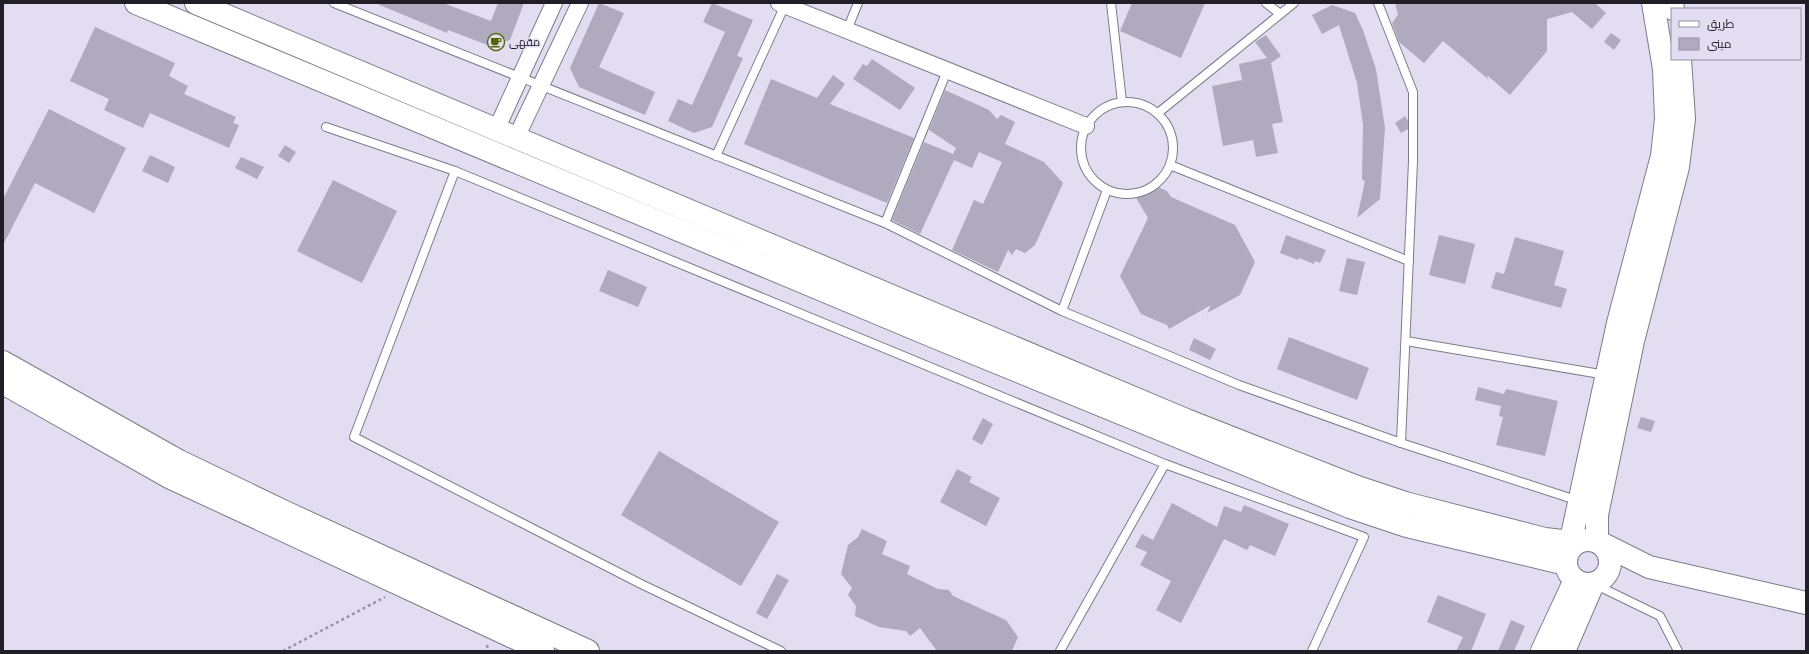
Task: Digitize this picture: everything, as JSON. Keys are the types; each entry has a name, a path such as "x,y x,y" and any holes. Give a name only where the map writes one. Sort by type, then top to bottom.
{"main road":[{"path":"136,3 922,332 1350,507 1407,526 1584,558 1649,567 1806,603"},
{"path":"196,3 1179,417 1357,487 1405,503 1545,539 1584,558 1649,567"},
{"path":"1542,651 1584,558 1580,501 1618,323 1662,156 1666,119 1664,69 1653,3"},
{"path":"1564,651 1584,558 1597,515 1633,341 1678,167 1684,119 1680,60"},
{"path":"3,362 201,472 588,651"},
{"path":"3,383 170,477 543,651"}],"street":[{"path":"506,134 520,78 554,3"},
{"path":"506,134 541,86 580,3"},
{"path":"782,4 1086,126"}],"lane":[{"path":"334,3 885,223 1062,311 1239,385 1401,443 1580,501"},
{"path":"847,30 858,3"},
{"path":"1111,3 1122,102"},
{"path":"1266,3 1280,14"},
{"path":"1158,113 1294,3"},
{"path":"1378,3 1413,92 1413,161 1401,443"},
{"path":"716,156 782,4"},
{"path":"885,223 947,71"},
{"path":"1122,102 1135,102 1147,106 1158,113 1167,124 1172,137 1173,151 1170,165 1162,178 1151,188 1137,193 1122,194 1107,190 1095,182 1086,170 1082,156 1082,141 1086,126 1095,114 1108,106 1122,102"},
{"path":"326,127 455,171 1166,464 1364,537 1312,651"},
{"path":"1170,165 1409,261"},
{"path":"455,171 354,437 634,581 781,651"},
{"path":"1062,311 1107,190"},
{"path":"1406,341 1607,375"},
{"path":"1060,651 1166,464"},
{"path":"1584,558 1660,616 1678,651"}],"path":[{"path":"283,651 405,586"}],"building":[{"path":"375,3 443,3 491,21 498,3 524,3 510,40 490,46 448,30 447,33"},
{"path":"599,3 624,13 599,67 655,92 645,115 579,87 570,68"},
{"path":"712,3 753,20 737,56 743,58 712,127 694,133 668,121 678,99 692,105 725,32 703,22"},
{"path":"1132,3 1205,3 1181,58 1120,31"},
{"path":"1395,3 1595,3 1606,13 1592,29 1572,12 1547,19 1547,51 1510,95 1487,75 1488,79 1443,41 1424,63 1399,42 1392,23 1398,15"},
{"path":"1332,5 1355,13 1363,30 1376,69 1385,128 1380,199 1357,218 1365,181 1362,180 1363,125 1357,83 1339,25 1322,34 1312,15"},
{"path":"95,27 175,63 169,76 188,86 184,94 236,117 233,123 239,125 229,148 150,113 143,128 104,110 109,99 70,81"},
{"path":"1611,33 1621,40 1614,50 1604,42"},
{"path":"1266,35 1281,56 1271,63 1283,122 1272,124 1278,153 1256,157 1253,140 1223,146 1212,86 1242,80 1239,64 1267,58 1255,42"},
{"path":"872,59 915,88 900,110 853,79 863,64 867,66"},
{"path":"833,75 845,84 830,104 914,138 887,203 744,144 771,79 817,98"},
{"path":"945,90 989,110 997,119 1001,115 1015,122 1005,144 1044,162 1063,183 1035,245 1025,253 1016,249 1012,255 1008,250 998,272 952,250 974,200 983,204 1002,162 979,152 972,168 954,160 920,234 892,220 924,142 953,154 956,148 929,130"},
{"path":"49,109 126,148 94,213 35,183 3,245 3,199"},
{"path":"1405,116 1408,121 1408,129 1401,133 1395,123"},
{"path":"285,145 296,152 289,163 278,156"},
{"path":"150,155 175,167 168,183 142,171"},
{"path":"241,157 264,167 257,179 235,168"},
{"path":"333,180 397,211 362,283 297,251"},
{"path":"1154,185 1167,191 1171,197 1235,225 1255,262 1240,295 1207,313 1211,305 1169,329 1167,325 1141,314 1120,276 1148,218 1135,196"},
{"path":"1286,235 1326,250 1320,263 1315,261 1314,264 1299,258 1298,260 1280,253"},
{"path":"1439,235 1475,244 1465,284 1429,275"},
{"path":"1515,237 1564,251 1554,285 1567,289 1561,308 1491,288 1496,272 1504,274"},
{"path":"1347,258 1365,262 1357,295 1339,291"},
{"path":"608,270 647,287 638,307 599,291"},
{"path":"1289,337 1369,368 1357,400 1277,369"},
{"path":"1194,338 1216,349 1210,360 1189,350"},
{"path":"1478,387 1504,394 1506,389 1558,401 1545,456 1496,445 1503,417 1499,416 1501,406 1475,400"},
{"path":"1641,417 1655,421 1651,432 1637,428"},
{"path":"983,418 993,424 982,445 972,439"},
{"path":"659,451 779,522 741,586 621,515"},
{"path":"957,469 972,477 969,482 1000,498 986,526 940,502"},
{"path":"1172,503 1217,527 1224,506 1241,512 1244,505 1289,524 1275,556 1250,545 1247,550 1224,539 1181,623 1156,610 1171,581 1140,565 1147,552 1135,547 1142,534 1153,540"},
{"path":"862,529 887,541 882,554 910,566 907,574 938,589 949,590 953,596 1006,620 1018,637 1012,651 937,651 920,628 910,636 906,631 879,627 855,616 856,606 848,595 852,588 841,574 848,545 858,537"},
{"path":"777,574 789,580 767,619 756,613"},
{"path":"1438,595 1486,614 1471,651 1456,651 1463,637 1427,622"},
{"path":"1511,620 1525,626 1514,651 1498,651"}],"place":[{"name":"مقهى","path":"496,42"}]}
